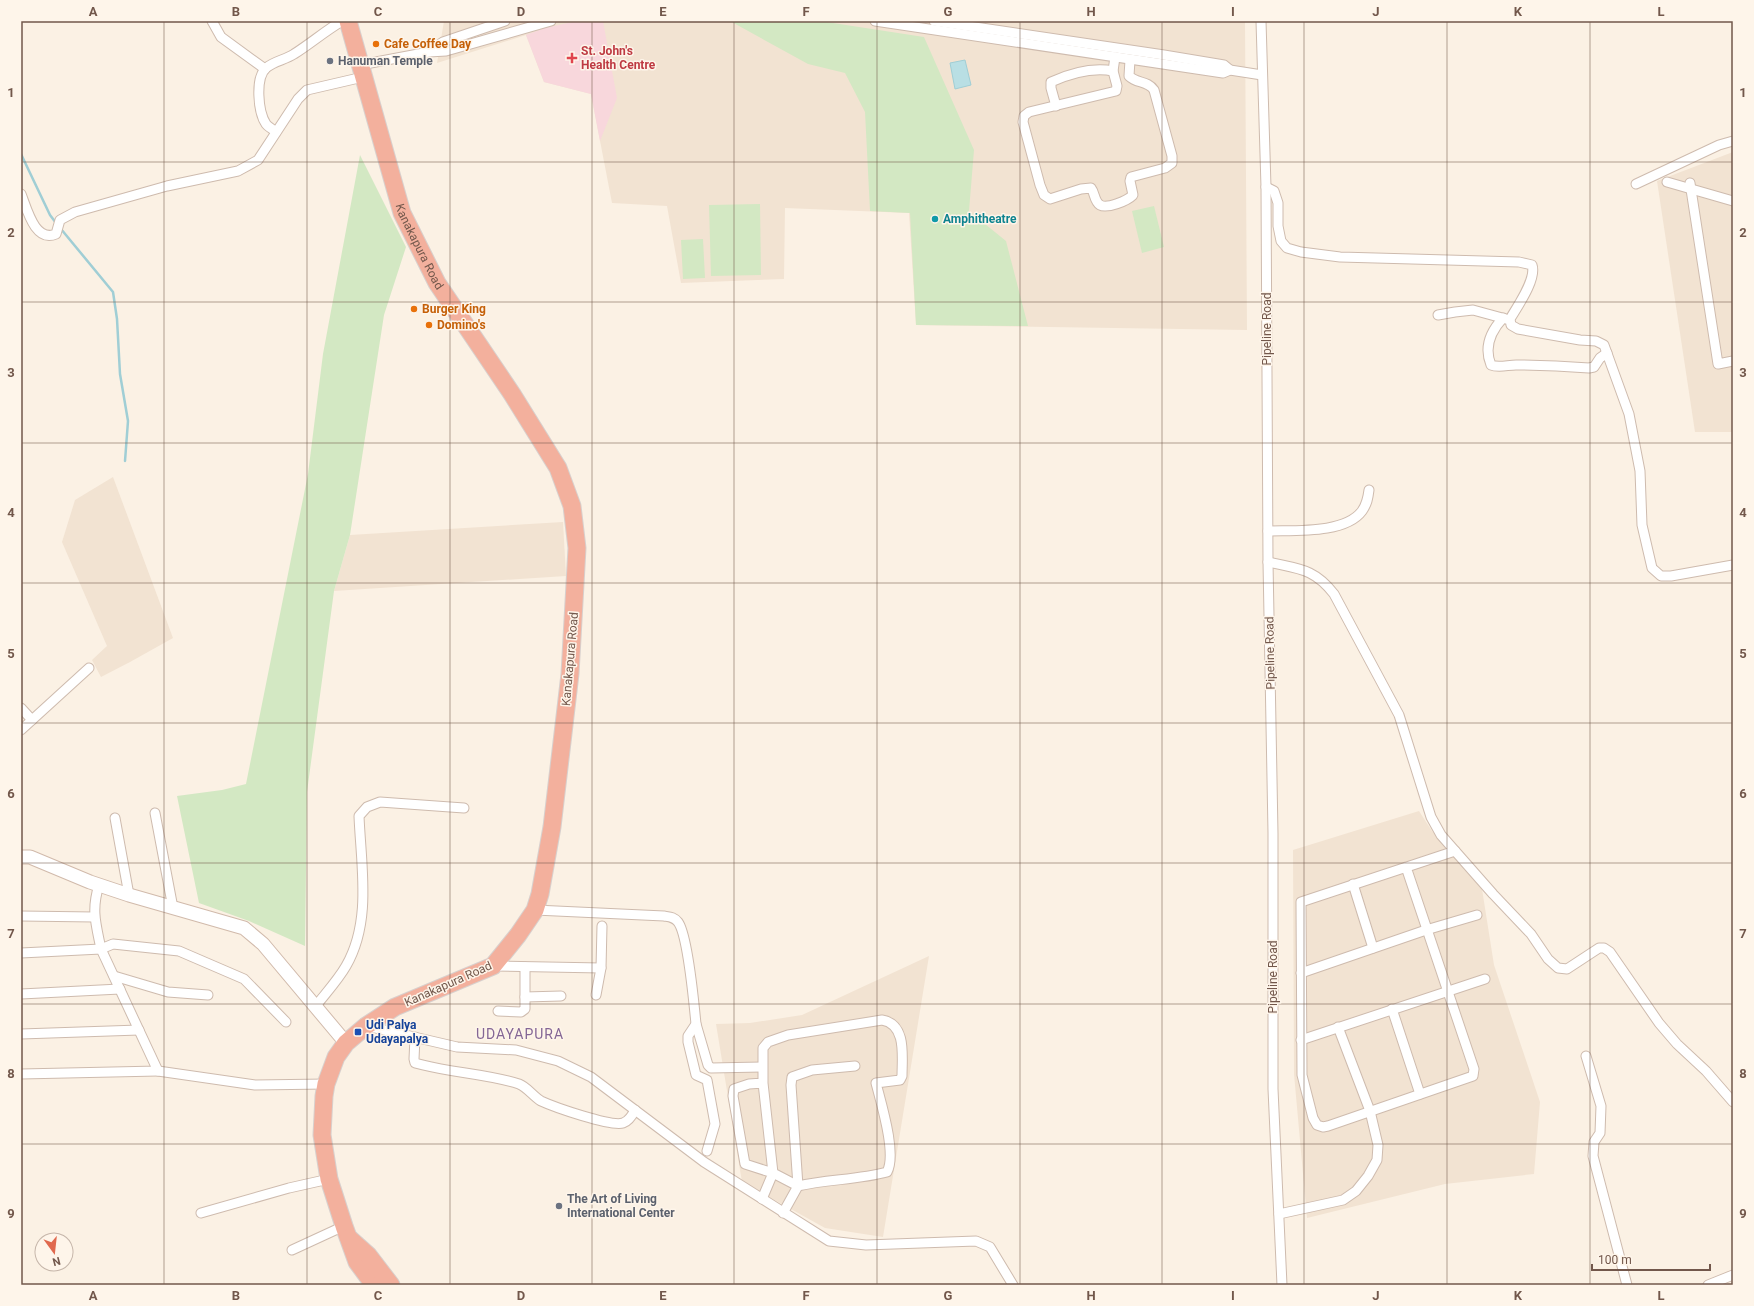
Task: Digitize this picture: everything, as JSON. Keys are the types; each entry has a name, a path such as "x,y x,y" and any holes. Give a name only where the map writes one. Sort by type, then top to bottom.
{"highway":[{"name":"Kanakapura Road","path":"348,21 402,213 437,283 512,394 558,468 572,506 577,548 570,674 552,827 540,894 535,910 518,935 493,966 396,1007 366,1026 346,1043 336,1057 326,1084 322,1135 329,1179 357,1262 374,1285"},
{"path":"346,1232 368,1255 391,1285"}],"street":[{"path":"212,21 221,37 265,69"},
{"path":"276,132 266,124 261,109 259,90 260,77 265,69 274,62 293,55 342,21"},
{"path":"429,52 443,42 505,21"},
{"path":"21,194 30,218 40,234 52,236 56,234 60,220 75,212 167,186 238,171 258,160 298,99 307,90 361,71 429,52 446,51 521,25 551,21"},
{"path":"875,21 1223,73 1230,70"},
{"path":"934,21 1164,55 1224,65 1230,70 1262,75"},
{"name":"Pipeline Road","path":"1261,21 1266,187 1268,562 1273,833 1273,1089 1282,1285"},
{"path":"1115,57 1113,71 1117,86 1116,91 1029,112 1024,116 1023,122 1044,195 1050,198 1081,189 1091,188 1100,205 1106,206 1128,200 1133,195 1130,181 1131,177 1165,168 1172,163 1172,156 1154,90 1150,84 1133,80 1129,76 1130,60"},
{"path":"1056,106 1051,88 1052,82 1060,78 1091,69 1113,71"},
{"path":"1636,184 1719,145 1733,141"},
{"path":"1667,182 1691,186 1733,201"},
{"path":"1691,186 1718,364 1733,361"},
{"path":"1266,187 1274,191 1278,202 1278,226 1281,241 1287,248 1301,252 1340,257 1519,262 1532,265 1534,270 1530,282 1506,319 1493,331 1488,342 1489,362 1490,365 1494,367 1507,365 1559,365 1589,368 1594,367 1600,358 1607,353"},
{"path":"1438,315 1473,310 1506,319 1511,325 1518,328 1580,340 1596,341 1604,346 1629,414 1640,471 1642,525 1652,568 1661,576 1671,576 1733,565"},
{"path":"1268,531 1316,530 1347,522 1361,512 1367,503 1369,490"},
{"path":"1268,562 1308,571 1324,582 1334,594 1399,714 1431,817 1441,835 1493,894 1531,934 1548,959 1558,968 1567,969 1599,948 1604,948 1610,952 1659,1023 1677,1044 1706,1071 1733,1102"},
{"path":"21,730 89,668"},
{"path":"21,708 32,720"},
{"path":"315,1007 346,966 359,938 363,912 359,816 367,807 380,802 464,808"},
{"path":"155,813 173,908"},
{"path":"116,818 129,895"},
{"path":"1406,867 1474,1069 1473,1076 1328,1126 1317,1126 1313,1118 1302,1075 1301,902 1353,884 1455,851"},
{"path":"21,857 30,857 98,885 129,895 244,928 262,944 346,1043"},
{"path":"1353,884 1373,948"},
{"path":"98,885 95,896 94,917 101,949 158,1071"},
{"path":"535,910 674,917 679,922 684,937 696,1024 708,1064 711,1068 762,1067"},
{"path":"1301,973 1477,914"},
{"path":"21,916 94,917"},
{"path":"596,995 601,968 602,926"},
{"path":"21,953 101,949 113,944 179,951 244,980 286,1022"},
{"path":"493,966 601,968"},
{"path":"498,1011 521,1012 525,1009 526,967"},
{"path":"114,976 168,992 208,995"},
{"path":"1301,1040 1447,990 1485,979"},
{"path":"21,994 120,990"},
{"path":"525,997 561,996"},
{"path":"1392,1009 1420,1094"},
{"path":"762,1199 773,1173 763,1083 763,1048 768,1042 788,1035 882,1020 888,1021 899,1031 902,1048 902,1076 900,1080 876,1083 889,1139 891,1165 887,1172 867,1177 810,1183 798,1186 773,1173 745,1164 733,1096 734,1089 749,1084 763,1083"},
{"path":"696,1024 688,1036 688,1042 696,1075 706,1079 708,1082 715,1124 707,1151"},
{"path":"366,1026 457,1047 516,1050 558,1061 591,1077 704,1162 829,1241 866,1245 976,1241 990,1247 1013,1285"},
{"path":"1279,1214 1343,1200 1356,1192 1368,1176 1377,1160 1378,1145 1370,1111 1338,1027"},
{"path":"21,1034 139,1030"},
{"path":"415,1037 415,1063 521,1084 542,1102 598,1121 615,1124 623,1123 630,1119 635,1110"},
{"path":"1586,1056 1602,1106 1600,1133 1594,1142 1593,1156 1627,1285"},
{"path":"783,1213 798,1186 791,1085 792,1077 812,1070 855,1066"},
{"path":"21,1074 158,1071 255,1085 326,1084"},
{"path":"201,1213 289,1188 329,1179"},
{"path":"292,1250 346,1232"},
{"path":"1708,1285 1733,1275"}],"shaded area":[{"path":"444,21 1245,21 1247,330 916,325 909,213 785,208 784,279 681,283 667,206 612,203 591,94 544,82 526,35 437,63"},
{"name":"St. John's Health Centre","path":"577,21 603,21 617,98 600,141 591,94 544,82 526,35 545,28"},
{"path":"1733,152 1733,432 1695,432 1657,181"},
{"path":"113,477 173,638 101,677 92,660 107,646 62,542 75,500"},
{"path":"563,522 566,576 334,591 350,535"},
{"path":"1419,811 1432,831 1482,889 1494,965 1540,1102 1534,1174 1445,1184 1307,1218 1294,1074 1293,850"},
{"path":"929,956 883,1237 825,1228 742,1182 716,1024 750,1023 802,1015"}],"green space":[{"path":"730,21 820,21 924,37 974,150 969,211 1006,241 1028,326 916,325 910,213 870,211 865,112 845,73 808,64"},
{"path":"360,155 406,247 384,315 350,535 334,591 307,792 305,946 249,921 199,903 177,796 222,790 246,784 308,474 323,354"},
{"path":"760,204 761,275 711,276 709,205"},
{"path":"1154,206 1164,247 1142,253 1132,211"},
{"path":"703,239 705,278 683,279 681,240"}],"water":[{"path":"965,60 971,85 955,89 950,63"}],"waterway":[{"path":"21,154 50,215 56,223"},
{"path":"61,229 113,292 117,319 120,374 128,421 125,461"}],"place":[{"name":"Cafe Coffee Day","path":"376,44"},
{"name":"St. John's Health Centre","path":"572,58"},
{"name":"Hanuman Temple","path":"330,61"},
{"name":"Amphitheatre","path":"935,219"},
{"name":"Burger King","path":"414,309"},
{"name":"Domino's","path":"429,325"},
{"name":"Udi Palya Udayapalya","path":"358,1032"},
{"name":"The Art of Living International Center","path":"559,1206"}],"district":[{"name":"UDAYAPURA","path":"520,1034"}]}
